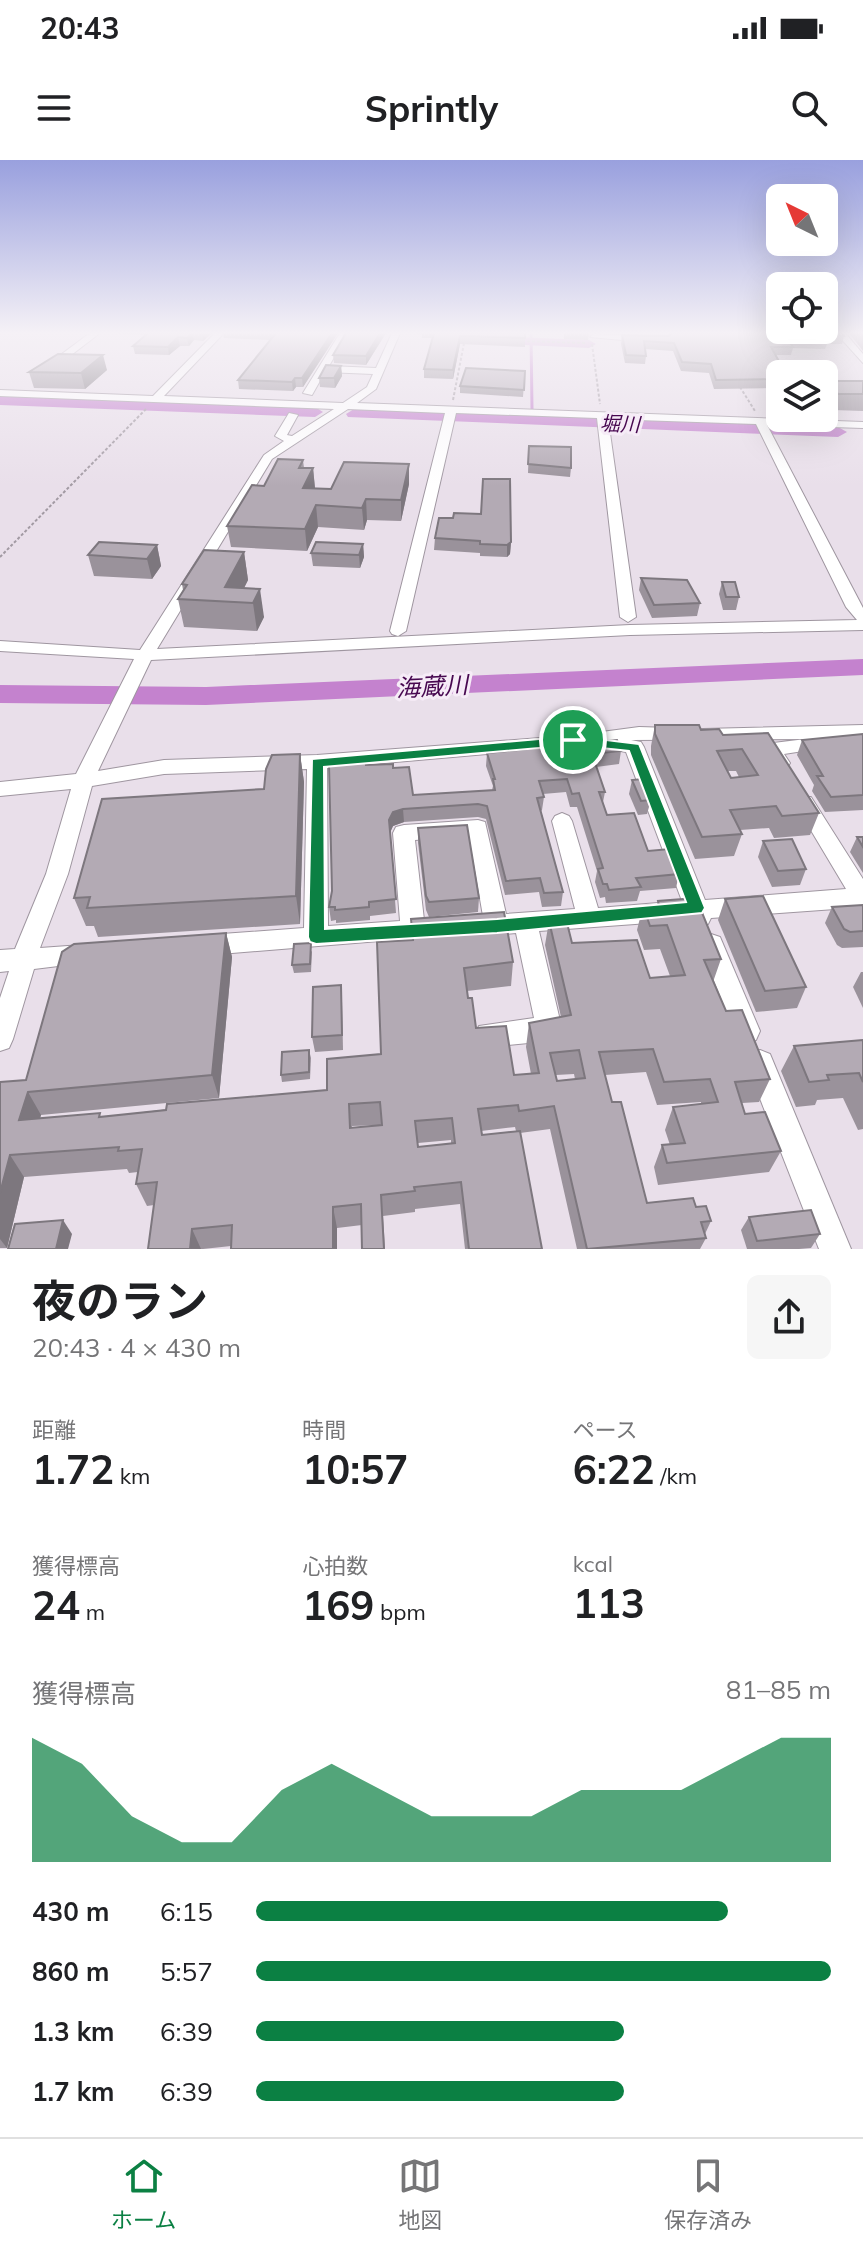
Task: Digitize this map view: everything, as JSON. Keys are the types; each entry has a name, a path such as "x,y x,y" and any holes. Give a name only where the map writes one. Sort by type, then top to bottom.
{"street":[{"path":"155,399 170,384"},
{"path":"308,393 314,384"},
{"path":"0,1039 57,874 84,777 145,655 268,457 371,389 374,384"},
{"path":"14,394 26,385"},
{"path":"0,393 763,427 863,425"},
{"path":"398,631 450,414"},
{"path":"291,440 281,436 293,415"},
{"path":"602,421 628,617"},
{"path":"763,427 854,607 863,618"},
{"path":"0,646 145,655 630,630 863,625"},
{"path":"0,789 164,767 317,762 579,741 639,733 703,735 863,731"},
{"path":"579,741 634,747 835,1249"},
{"path":"179,948 863,897 772,749 812,743 863,742"},
{"path":"316,937 317,762"},
{"path":"562,821 589,917"},
{"path":"413,930 404,833 478,828 497,926"},
{"path":"488,1035 549,1029 525,922"},
{"path":"0,961 102,953"}],"path":[{"path":"450,414 456,384"},
{"path":"597,384 602,421"},
{"path":"738,384 763,427"},
{"path":"0,557 146,409"}],"building":[{"path":"461,384 524,384 524,390"},
{"path":"838,384 863,384 863,394 838,394"},
{"path":"529,446 571,447 571,468 528,464"},
{"path":"278,459 303,460 299,468 313,468 303,488 331,489 344,462 409,464 401,500 366,499 362,508 316,505 305,529 227,526 252,485 264,486"},
{"path":"483,479 510,479 511,542 507,545 480,544 480,541 435,538 439,518 453,518 454,513 481,514"},
{"path":"99,542 157,545 147,559 88,555"},
{"path":"316,542 363,544 359,555 311,553"},
{"path":"204,550 244,552 225,587 260,589 253,603 178,599 187,585 182,584"},
{"path":"641,578 687,580 700,603 654,605"},
{"path":"722,582 735,582 739,597 726,597"},
{"path":"655,725 699,725 701,730 719,729 723,735 768,733 819,813 782,816 776,806 730,810 742,834 702,837 655,734","holes":["742,749 758,775 731,778 717,751"]},
{"path":"863,734 863,795 831,797 817,776 823,776 802,740"},
{"path":"617,740 621,751 592,754 605,792 599,792 607,815 634,813 648,851 670,849 679,874 636,878 641,887 609,890 607,884 603,884 598,869 603,868 579,793 572,794 567,779 539,781 544,797 537,798 563,892 544,893 540,878 506,881 487,806 478,804 393,812 389,820 396,899 369,902 369,907 335,910 335,907 329,907 332,891 329,765 366,762 366,765 409,767 413,795 495,790 487,753"},
{"path":"300,754 296,896 87,908 90,897 74,898 102,799 264,789 266,769 272,755"},
{"path":"642,779 651,800 641,801 632,780"},
{"path":"467,825 479,898 429,902 418,828"},
{"path":"792,839 806,869 778,871 763,841"},
{"path":"763,896 806,987 765,991 725,899"},
{"path":"696,898 721,959 704,960 726,1011 742,1010 770,1079 735,1082 745,1114 765,1112 781,1151 667,1163 662,1145 685,1143 673,1107 718,1102 710,1079 664,1082 653,1049 599,1052 612,1102 621,1102 647,1203 693,1198 696,1207 706,1206 711,1221 701,1222 706,1238 587,1249 554,1106 519,1111 518,1105 478,1109 482,1135 520,1131 542,1249 469,1249 461,1182 414,1187 415,1191 381,1195 384,1249 362,1249 361,1204 333,1207 333,1249 231,1249 232,1225 192,1229 190,1249 148,1249 157,1182 136,1184 142,1149 118,1151 119,1147 10,1155 0,1193 0,1082 26,1080 62,952 74,944 226,933 212,1075 28,1092 19,1120 100,1113 99,1117 166,1110 167,1104 327,1090 327,1059 381,1054 377,942 413,940 411,919 504,912 513,962 464,968 468,998 472,998 476,1028 506,1026 514,1075 539,1073 529,1023 571,1015 549,921 566,919 572,943 637,940 650,978 685,975 667,925 650,926 643,906 659,905 658,901","holes":["579,1050 585,1078 557,1081 550,1053","380,1102 382,1125 350,1128 349,1104","452,1118 455,1143 418,1147 415,1121"]},
{"path":"863,905 863,931 850,932 844,929 832,907"},
{"path":"311,943 310,964 292,965 294,944"},
{"path":"341,985 342,1035 312,1037 313,987"},
{"path":"863,1040 863,1082 859,1073 827,1075 829,1080 809,1082 794,1046"},
{"path":"309,1050 309,1072 281,1075 282,1052"},
{"path":"811,1210 820,1234 757,1241 749,1217"},
{"path":"63,1220 56,1249 8,1249 15,1224"}],"waterway":[{"path":"532,384 532,409"},
{"name":"堀川","path":"0,400 315,412"},
{"name":"堀川","path":"354,414 766,429"},
{"name":"海蔵川","path":"0,694 206,696 863,667"}],"route":[{"path":"573,740 634,747 696,908 497,926 316,937 317,762 573,740"}]}
